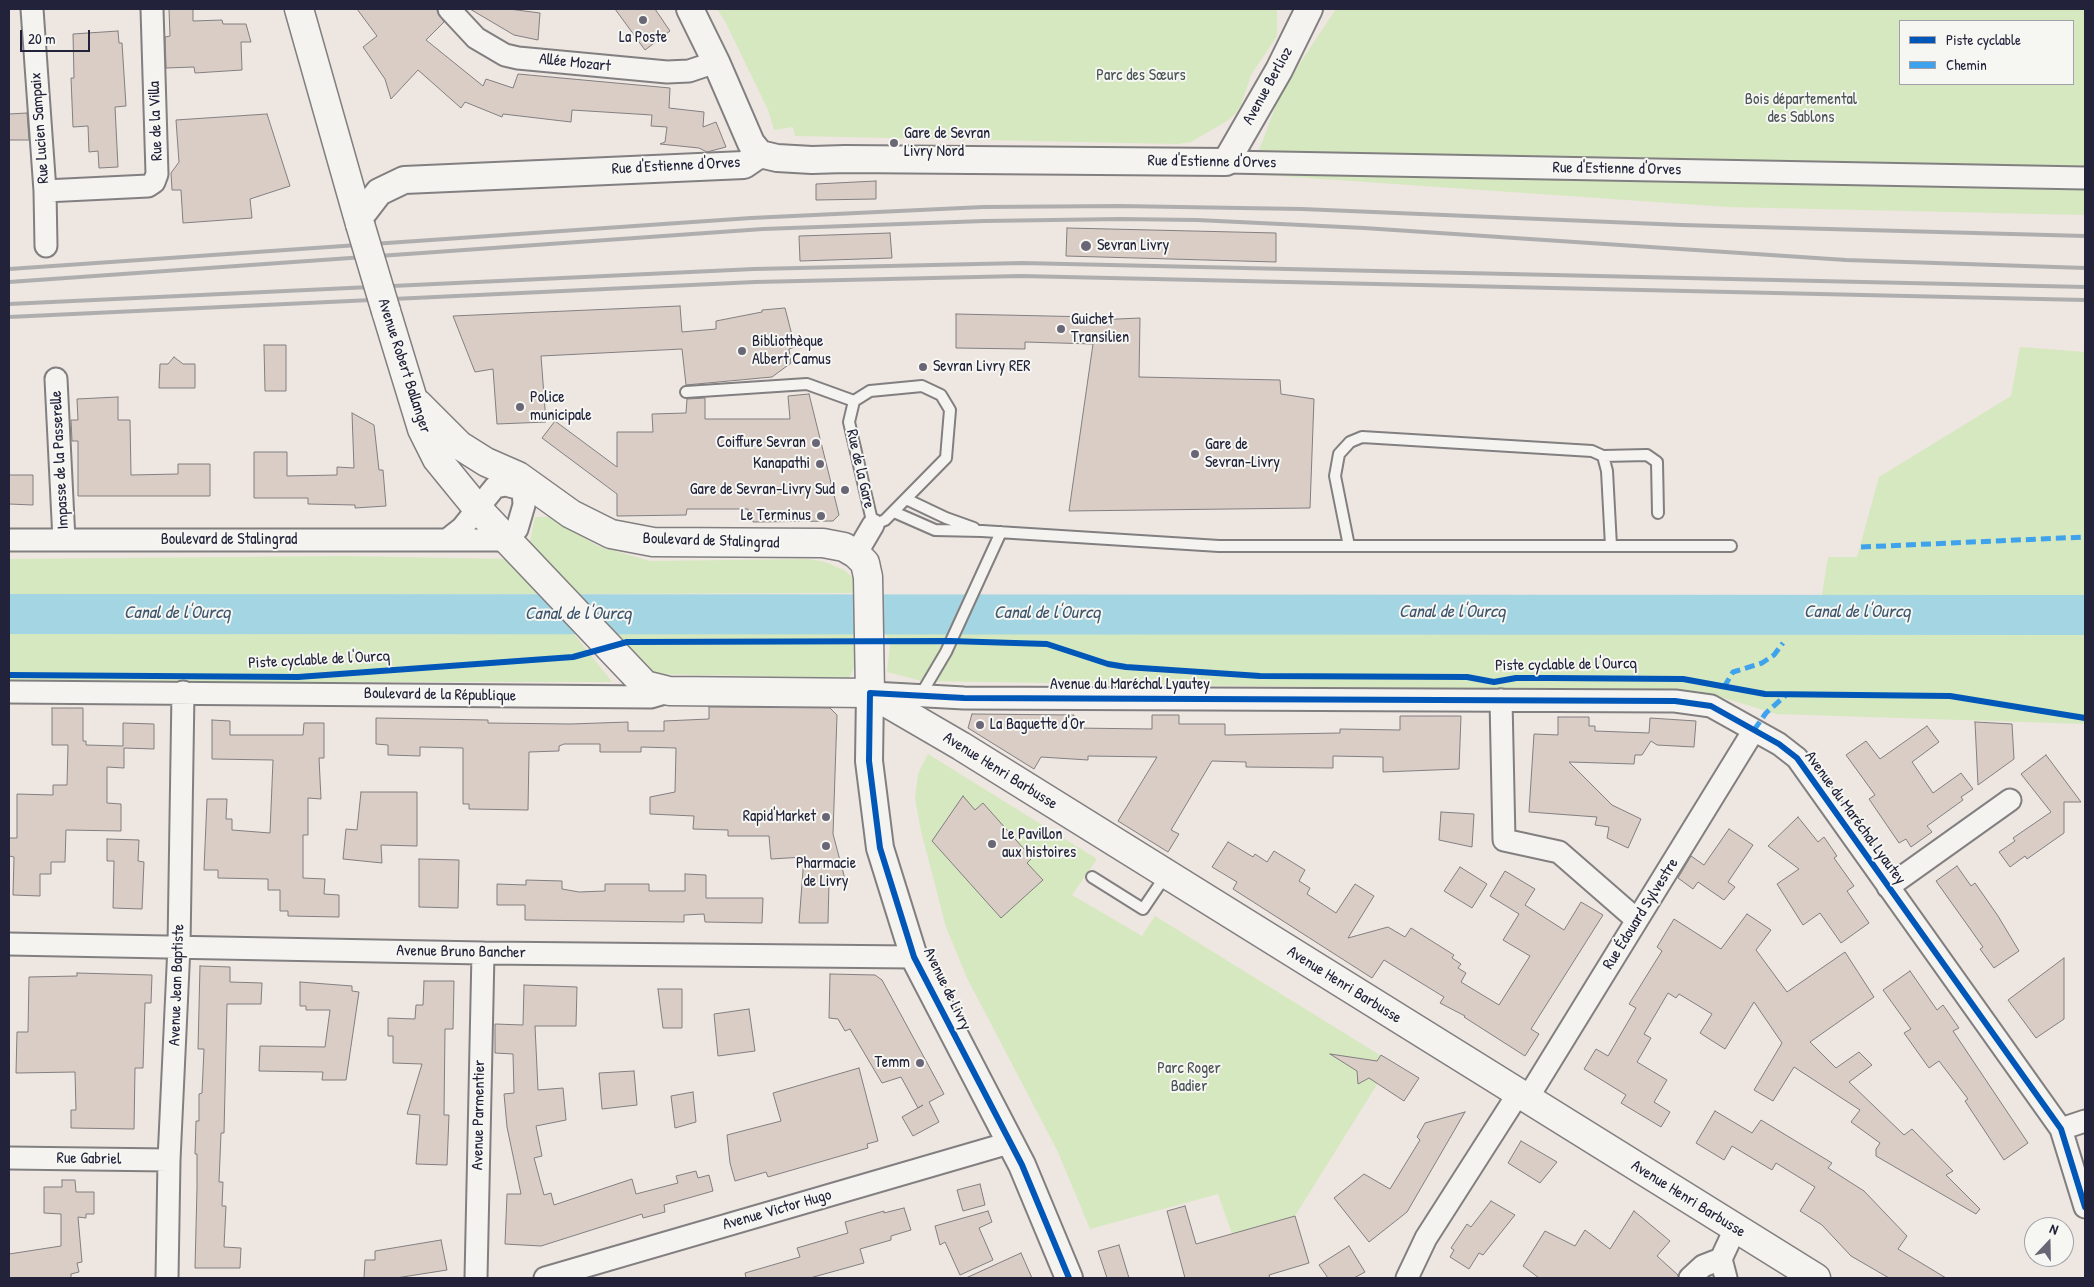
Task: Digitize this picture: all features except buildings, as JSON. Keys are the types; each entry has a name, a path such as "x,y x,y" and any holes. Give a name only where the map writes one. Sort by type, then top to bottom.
{"main road":[{"name":"Avenue Robert Ballanger","path":"299,9 359,222 422,429 437,459 477,508 645,685 670,691"},
{"name":"Boulevard de Stalingrad","path":"414,400 458,445 571,514 611,534 653,542 823,543 844,547 862,566"},
{"path":"862,566 870,693"},
{"name":"Boulevard de la République","path":"670,691 870,693"},
{"name":"Avenue Henri Barbusse","path":"870,693 960,746 1167,874 1816,1278"}],"street":[{"name":"Rue Lucien Sampaix","path":"32,9 45,191 46,246"},
{"name":"Rue de la Villa","path":"45,191 148,186 154,182 157,174 152,9"},
{"name":"Allée Mozart","path":"449,9 476,38 505,55 518,58 667,72 688,71 716,62"},
{"path":"690,9 716,62 751,143 760,154"},
{"name":"Avenue Berlioz","path":"1226,162 1278,70 1309,9"},
{"name":"Rue d'Estienne d'Orves","path":"359,222 379,192 404,180 744,165 760,154 777,158 812,160 845,158 1226,162 2085,178"},
{"name":"Impasse de la Passerelle","path":"56,379 64,540"},
{"name":"Boulevard de Stalingrad","path":"448,539 462,528 495,487 506,485 529,487"},
{"path":"507,540 517,529 529,487"},
{"name":"Rue de la Gare","path":"862,566 873,525"},
{"name":"Boulevard de Stalingrad","path":"9,540 507,540"},
{"name":"Boulevard de la République","path":"9,692 651,697 670,691"},
{"name":"Avenue Jean Baptiste","path":"166,1278 169,1160 180,946 183,692"},
{"name":"Avenue du Maréchal Lyautey","path":"870,693 920,696 1675,701 1711,706 1754,730 1797,758 1888,888 2062,1129 2085,1207"},
{"name":"Avenue de Livry","path":"870,693 869,761 880,848 914,957 1022,1165 1069,1278"},
{"path":"1501,700 1504,840 1560,852 1637,920"},
{"name":"Rue Édouard Sylvestre","path":"1406,1278 1426,1238 1523,1096 1637,920 1754,730"},
{"path":"1888,888 2010,800"},
{"name":"Avenue Bruno Bancher","path":"9,944 483,953 914,957"},
{"name":"Avenue Parmentier","path":"476,1278 483,953"},
{"path":"2062,1129 2085,1121"},
{"name":"Avenue Victor Hugo","path":"545,1278 1009,1142"},
{"name":"Rue Gabriel","path":"9,1158 169,1160"},
{"path":"1690,1278 1702,1266 1724,1269 1736,1229"}],"lane":[{"path":"686,392 807,384 854,401"},
{"name":"Rue de la Gare","path":"922,386 941,395 950,410 946,458 906,499 886,520 873,525 849,422 854,401 870,390 922,386"},
{"path":"1349,546 1335,476 1339,454 1350,442 1362,437 1592,451 1603,456 1647,455 1657,462 1658,513"},
{"path":"1603,456 1607,471 1611,546"},
{"path":"906,499 946,518 982,531"},
{"path":"894,512 935,530 1001,532 1219,546 1731,546"},
{"path":"920,696 946,652 1001,532"},
{"path":"1092,877 1143,909 1167,874"}],"green space":[{"name":"Parc des Sœurs","path":"717,9 1277,9 1277,36 1251,75 1241,105 1235,114 1227,121 1191,142 1177,144 795,136 793,127 774,130 768,110 725,21"},
{"name":"Bois départemental des Sablons","path":"1336,9 2085,9 2085,215 1728,207 1250,174 1281,92"},
{"path":"2020,347 2085,352 2085,595 1822,595 1828,557 1857,557 1879,477 2011,396"},
{"path":"535,517 549,517 598,546 650,561 809,559 825,562 844,570 854,579 854,593 577,594 530,542"},
{"path":"344,556 507,559 538,594 9,594 9,559"},
{"path":"613,633 855,633 855,666 849,678 651,674"},
{"path":"886,633 2085,635 2085,724 1777,714 1707,693 922,681 887,672 890,646"},
{"path":"9,634 574,634 612,682 9,682"},
{"name":"Parc Roger Badier","path":"928,754 1097,859 1072,895 1142,936 1155,916 1391,1062 1295,1216 1232,1234 1218,1194 1090,1229 1058,1152 967,978 946,927 921,831 915,798 918,774"}],"water":[{"name":"Canal de l'Ourcq","path":"9,594 2085,595 2085,635 9,634"}],"railway":[{"path":"9,269 751,218 983,207 1119,206 1302,209 1682,225 2085,236"},
{"path":"9,282 763,229 984,221 1121,219 1197,220 1364,228 1846,260 2085,268"},
{"path":"9,304 754,269 1022,263 2085,287"},
{"path":"9,317 755,282 1021,276 2085,300"}],"marked path":[{"path":"1861,547 2085,537"},
{"path":"1724,687 1733,672 1762,663 1774,655 1783,643"},
{"path":"1754,730 1766,713 1786,695"}],"cycle path":[{"name":"Piste cyclable de l'Ourcq","path":"9,675 298,677 573,657 627,642 950,641 1047,644 1108,664 1126,667 1260,676 1467,677 1494,682 1516,678 1683,679 1765,694 1950,696 2085,718"},
{"path":"1069,1278 1022,1165 914,957 880,848 869,761 870,693 964,698 1675,701 1711,706 1779,744 1797,758 2061,1129 2085,1207"}],"place":[{"name":"La Poste","path":"643,20"},
{"name":"Gare de Sevran Livry Nord","path":"894,143"},
{"name":"Sevran Livry","path":"1086,246"},
{"name":"Guichet Transilien","path":"1061,329"},
{"name":"Bibliothèque Albert Camus","path":"742,351"},
{"name":"Sevran Livry RER","path":"923,367"},
{"name":"Police municipale","path":"520,407"},
{"name":"Coiffure Sevran","path":"816,443"},
{"name":"Gare de Sevran-Livry","path":"1195,454"},
{"name":"Kanapathi","path":"820,464"},
{"name":"Gare de Sevran-Livry Sud","path":"845,490"},
{"name":"Le Terminus","path":"821,516"},
{"name":"La Baguette d'Or","path":"980,725"},
{"name":"Rapid'Market","path":"826,817"},
{"name":"Le Pavillon aux histoires","path":"992,844"},
{"name":"Pharmacie de Livry","path":"826,846"},
{"name":"Temm","path":"920,1063"}]}
